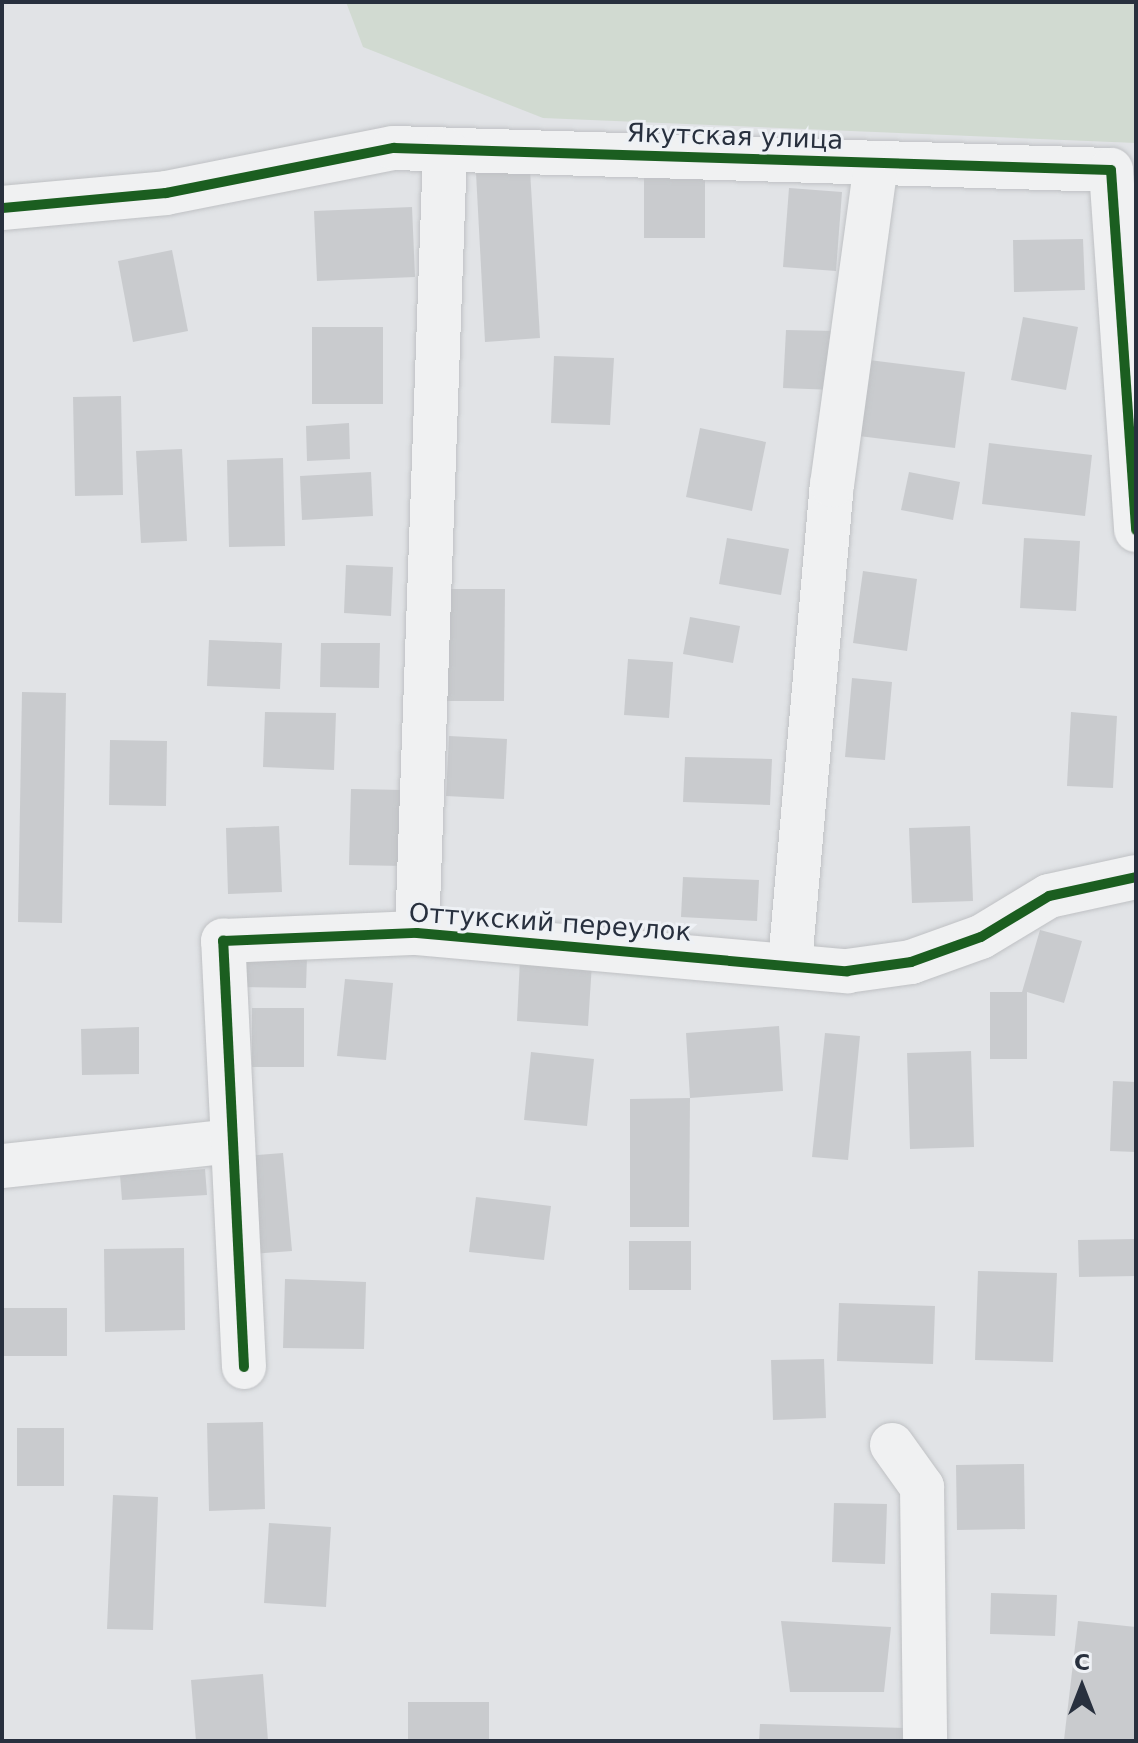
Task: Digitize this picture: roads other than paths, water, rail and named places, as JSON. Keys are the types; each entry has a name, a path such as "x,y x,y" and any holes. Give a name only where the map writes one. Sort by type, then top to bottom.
{"street":[{"name":"Якутская улица","path":"2,208 166,193 394,148 1111,170 1136,530"},
{"path":"417,933 445,150"},
{"path":"790,963 832,485 876,164"},
{"name":"Оттукский переулок","path":"244,1367 223,941 417,933 790,963 847,971 911,962 981,937 1049,896 1136,877"},
{"path":"2,1166 233,1141"},
{"path":"892,1445 922,1487 925,1741"}]}
